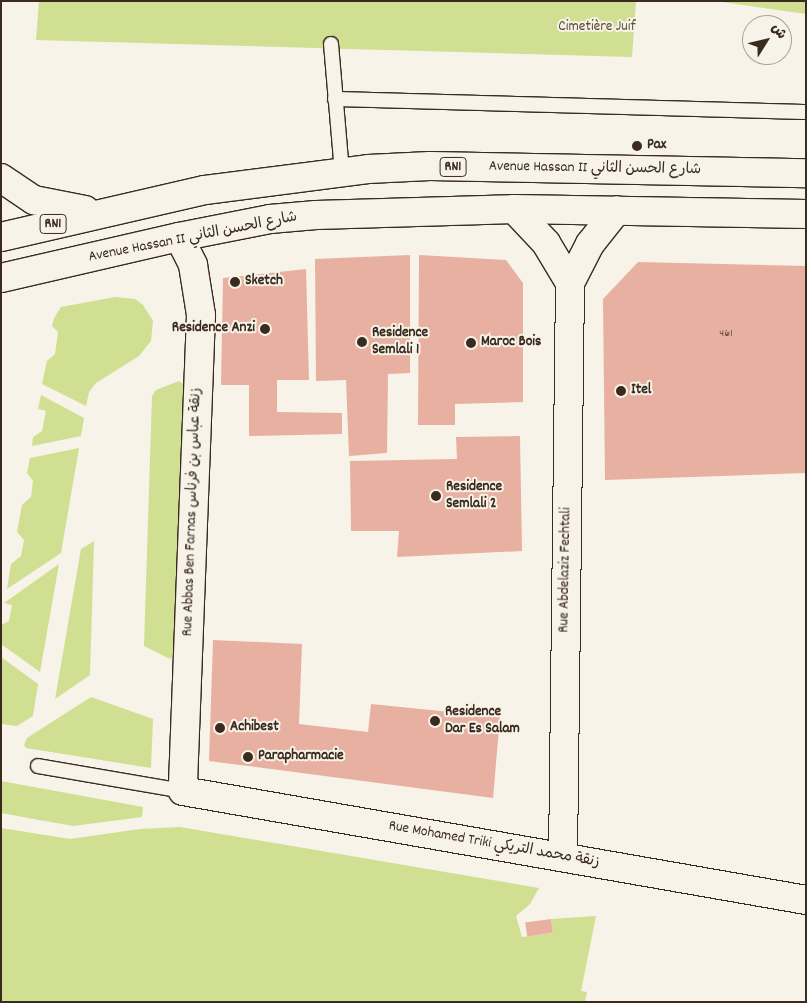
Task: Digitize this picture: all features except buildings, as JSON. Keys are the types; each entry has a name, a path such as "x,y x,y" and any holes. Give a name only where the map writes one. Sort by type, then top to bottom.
{"street":[{"name":"Avenue Hassan II شارع الحسن الثاني","path":"1,237 205,190 342,172 430,166 806,173"},
{"path":"1,178 34,200 51,206 104,212"},
{"name":"Avenue Hassan II شارع الحسن الثاني","path":"1,278 179,237 270,219 316,215 514,209 806,214"},
{"path":"514,209 546,243 570,283"},
{"path":"570,283 590,244 617,210"},
{"name":"Rue Abbas Ben Farnas زنقة عباس بن فرناس","path":"179,237 193,265 201,315 183,791"},
{"name":"Rue Abdelaziz Fechtali","path":"563,857 570,283"},
{"name":"Rue Mohamed Triki زنقة محمد التريكي","path":"183,791 806,900"}],"lane":[{"path":"331,44 342,172"},
{"path":"335,100 806,112"},
{"path":"38,766 183,791"}],"green space":[{"name":"Cimetière Juif","path":"39,1 636,1 632,57 36,40"},
{"path":"715,1 806,1 806,14"},
{"path":"115,297 135,299 143,305 153,321 151,341 139,356 96,383 89,392 86,406 42,384 47,361 55,354 58,332 52,326 54,318 61,307"},
{"path":"179,381 183,384 175,655 170,659 144,646 152,396 156,390"},
{"path":"41,395 84,418 81,436 32,446 33,437 42,431 46,411 38,409"},
{"path":"79,448 61,553 7,589 11,564 21,556 24,540 17,532 22,505 31,497 33,481 27,473 30,458"},
{"path":"94,541 90,675 55,699 81,549"},
{"path":"59,564 40,672 1,644 1,625 9,621 12,605 4,603"},
{"path":"1,657 38,684 33,716 17,726 1,724"},
{"path":"91,697 153,719 151,768 26,748 24,745 27,738"},
{"path":"1,781 143,807 142,817 73,826 1,813"},
{"path":"180,827 539,888 530,904 516,916 522,937 553,933 551,919 596,916 581,991 587,992 585,1002 1,1002 1,828 70,839 140,829"}],"place":[{"name":"Pax","path":"637,146"},
{"name":"Sketch","path":"235,282"},
{"name":"Residence Anzi","path":"265,329"},
{"name":"Residence Semlali 1","path":"362,342"},
{"name":"Maroc Bois","path":"471,343"},
{"name":"Itel","path":"621,391"},
{"name":"Residence Semlali 2","path":"436,496"},
{"name":"Residence Dar Es Salam","path":"435,721"},
{"name":"Achibest","path":"220,728"},
{"name":"Parapharmacie","path":"248,757"}]}
